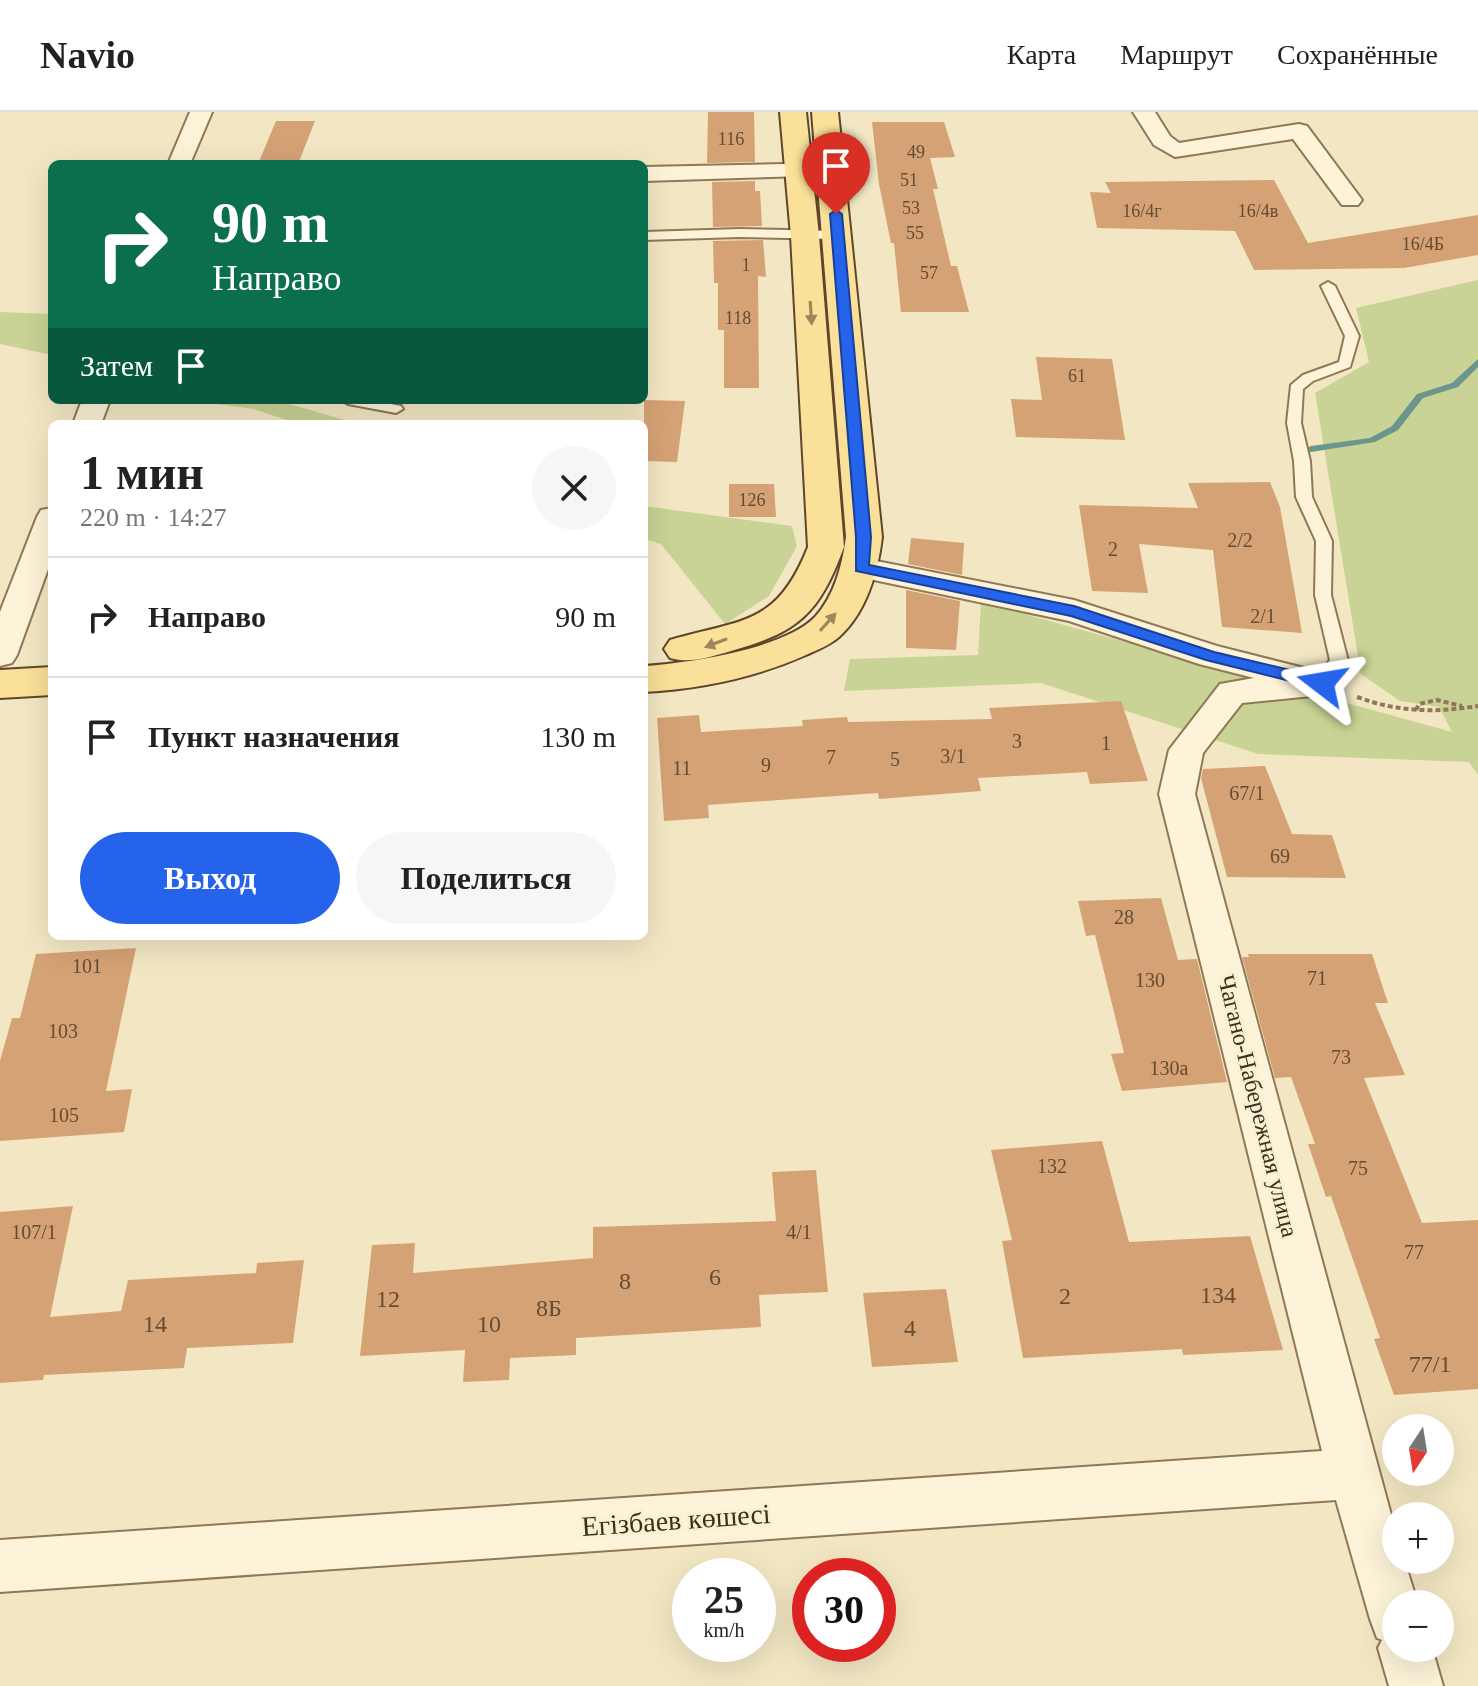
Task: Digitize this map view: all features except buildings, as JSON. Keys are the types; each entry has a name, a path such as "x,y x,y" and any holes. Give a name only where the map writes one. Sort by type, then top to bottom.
{"main road":[{"path":"648,679 689,678 762,660 825,629 848,596 861,568 864,537 822,235 799,171 793,112"},
{"path":"648,651 703,648 784,616 815,577 826,547 822,235 831,170 825,112"},
{"path":"0,684 48,681"},
{"path":"0,706 48,703"}],"street":[{"path":"181,160 201,112"},
{"path":"1144,112 1162,140 1175,150 1299,131 1350,200"},
{"path":"648,174 831,170"},
{"path":"0,655 48,528"},
{"path":"861,568 1074,611 1211,656 1322,683"},
{"name":"Чагано-Набережная улица","path":"1322,683 1232,692 1186,750 1177,794 1353,1474 1387,1590"},
{"name":"Егізбаев көшесі","path":"0,1566 1353,1474"},
{"path":"1409,1662 1416,1686"}],"lane":[{"path":"648,236 740,233 822,235"},
{"path":"1322,683 1339,661 1323,595 1324,541 1304,497 1302,461 1294,423 1296,388 1308,378 1345,364 1352,336 1328,286"},
{"path":"369,404 396,409"}],"path":[{"path":"1322,683 1386,708 1441,712 1463,706"},
{"path":"1416,710 1419,704 1437,700 1478,706"}],"green space":[{"path":"1478,280 1478,775 1469,762 1258,754 1041,683 844,691 850,659 978,655 981,602 1452,732 1439,707 1400,701 1361,674 1315,393 1369,362 1356,308"},
{"path":"0,312 48,314 48,354 0,344"},
{"path":"217,404 289,404 345,420 286,420 254,409"},
{"path":"648,507 792,526 797,546 769,596 725,624 661,544 648,540"}],"waterway":[{"path":"1311,449 1372,440 1395,428 1420,396 1455,385 1478,362"}],"route":[{"path":"836,214 864,537 861,568 1074,611 1211,656 1322,683"}]}
